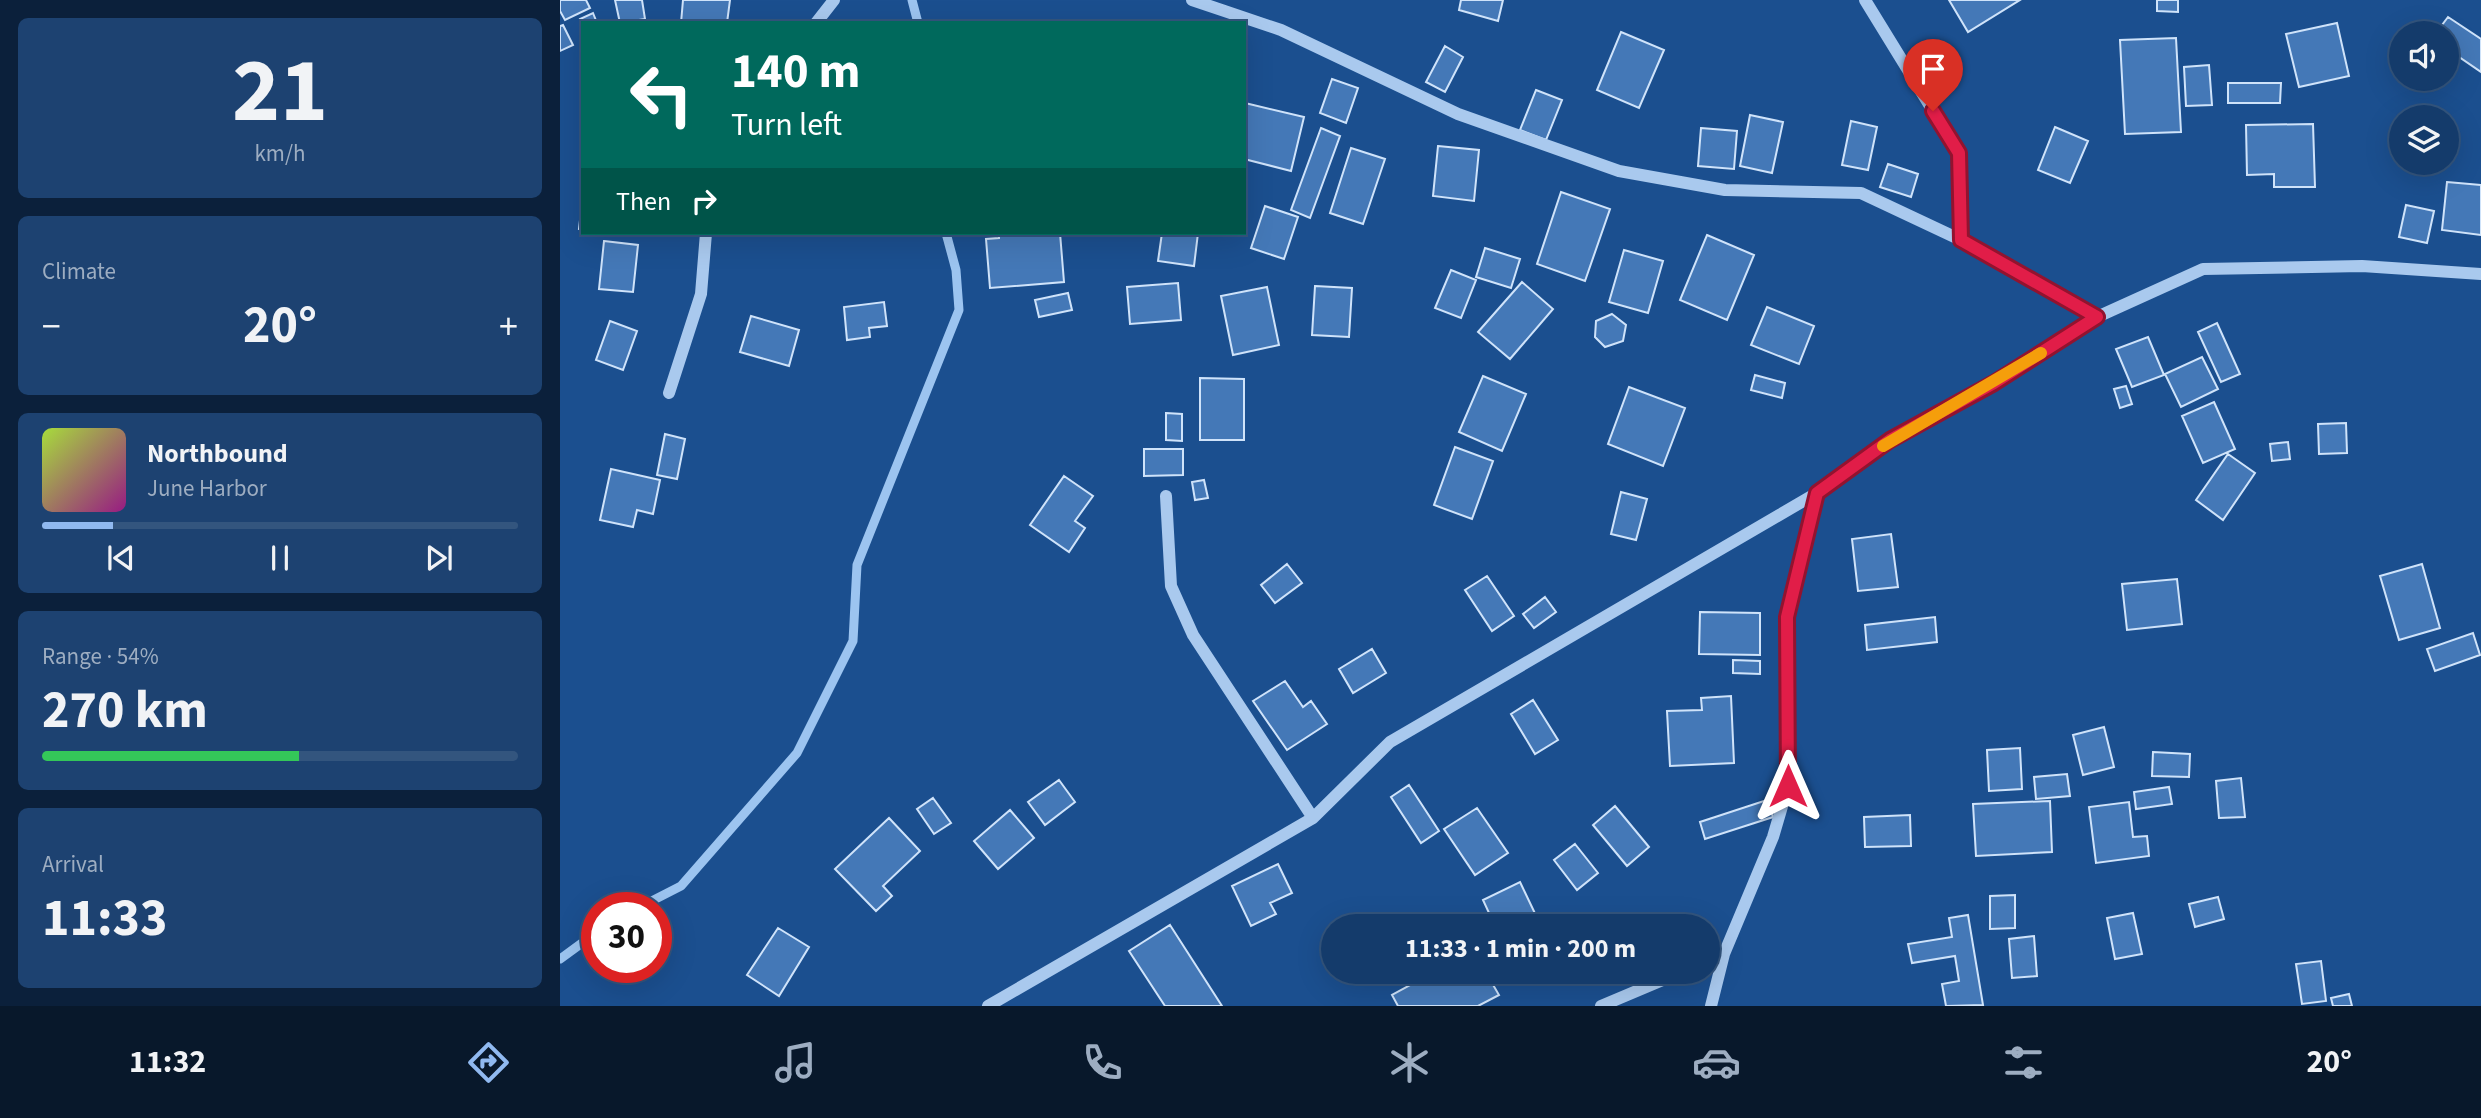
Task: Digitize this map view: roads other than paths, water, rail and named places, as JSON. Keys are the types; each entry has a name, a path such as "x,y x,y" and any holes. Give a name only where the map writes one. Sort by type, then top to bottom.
{"street":[{"path":"818,21 834,0"},
{"path":"1192,0 1281,30 1458,114 1619,171 1725,190 1861,193 1961,240 2097,317"},
{"path":"1865,0 1959,153 1961,240"},
{"path":"668,393 701,294 706,235"},
{"path":"988,1006 1313,818 1390,742 1817,493 1890,440 1994,383 2097,317 2203,269 2362,267 2481,274"},
{"path":"1711,1006 1724,954 1773,837 1788,786 1787,617 1817,493"},
{"path":"1166,496 1171,586 1193,635 1313,818"},
{"path":"1720,956 1724,954"},
{"path":"1601,1006 1653,984"}],"waterway":[{"path":"912,0 917,21"},
{"path":"669,892 681,886 797,753 853,641 857,565 959,310 956,270 947,235"},
{"path":"560,959 581,944"}]}
